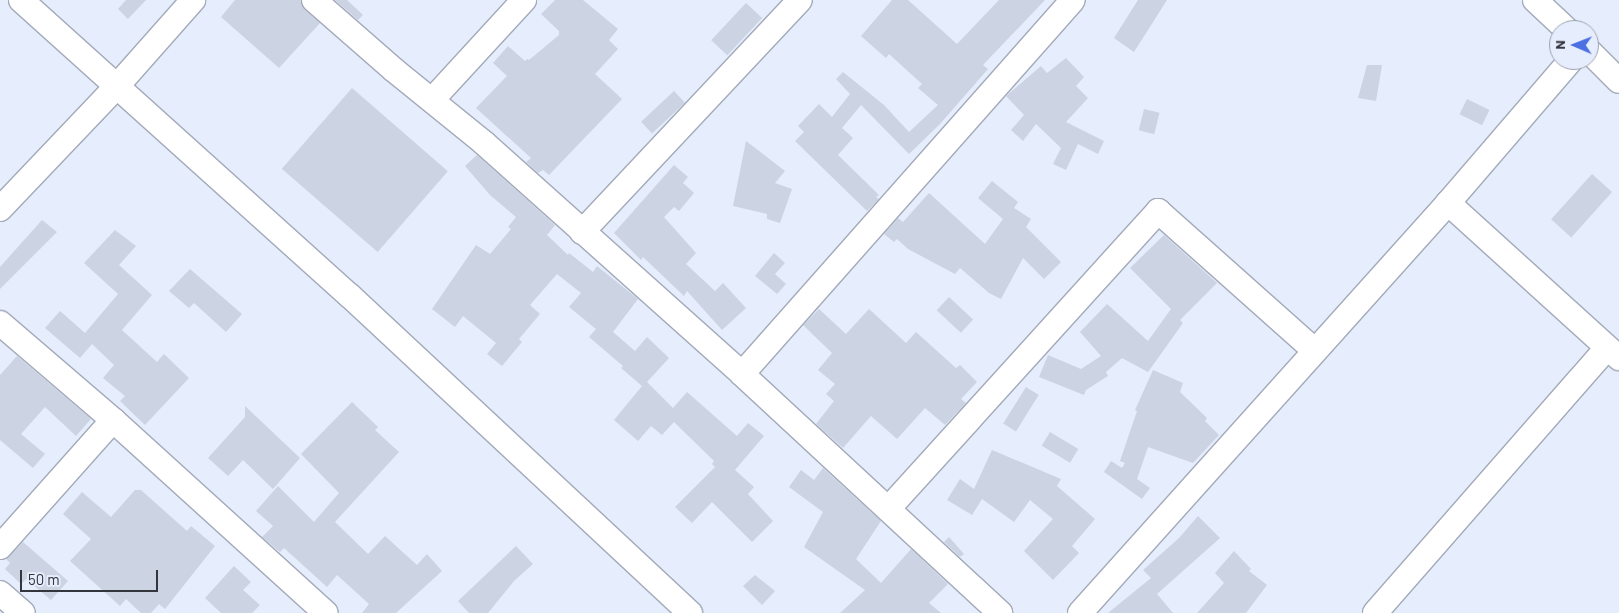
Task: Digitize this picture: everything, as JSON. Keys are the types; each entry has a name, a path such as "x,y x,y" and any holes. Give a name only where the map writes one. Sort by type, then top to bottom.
{"street":[{"path":"21,0 350,296 690,613"},
{"path":"0,209 117,86 193,0"},
{"path":"314,0 484,143 742,374 889,508 1000,613"},
{"path":"432,100 524,0"},
{"path":"582,232 800,0"},
{"path":"742,374 1073,0"},
{"path":"1535,0 1557,20"},
{"path":"1599,60 1619,81"},
{"path":"1080,613 1314,350 1448,203 1562,70"},
{"path":"1375,613 1613,353 1448,203"},
{"path":"889,508 1158,211 1314,350"},
{"path":"0,323 113,420 326,613"},
{"path":"0,547 113,420"},
{"path":"0,593 23,613"}],"building":[{"path":"126,0 146,0 128,19 118,9"},
{"path":"235,0 301,0 305,10 320,23 279,68 221,17"},
{"path":"335,0 347,0 363,15 358,20"},
{"path":"555,0 583,0 618,29 609,40 618,49 595,74 622,99 549,175 543,170 538,173 526,162 531,158 476,108 507,76 493,63 508,46 525,61 529,60 559,35 559,31 541,14"},
{"path":"892,0 908,0 957,44 999,0 1045,0 983,65 988,69 940,124 909,154 861,105 842,128 853,138 838,155 879,195 876,197 879,199 867,211 795,141 804,132 798,126 819,104 832,117 850,94 836,79 843,72 884,105 909,132 938,105 918,88 922,84 889,54 886,58 861,36"},
{"path":"1138,0 1167,0 1134,52 1114,38"},
{"path":"746,3 762,18 727,55 711,40"},
{"path":"1066,58 1084,77 1076,86 1088,98 1066,122 1104,141 1098,154 1078,144 1066,170 1053,164 1061,148 1036,124 1023,141 1011,130 1024,115 1006,96 1041,66 1047,73"},
{"path":"1367,65 1382,65 1376,101 1358,98"},
{"path":"352,88 448,171 378,252 282,169"},
{"path":"674,91 685,103 652,133 641,122"},
{"path":"1467,99 1489,110 1482,125 1460,114"},
{"path":"1144,109 1160,113 1154,134 1139,130"},
{"path":"746,141 785,171 775,183 792,189 780,223 767,219 767,214 733,206"},
{"path":"477,155 555,225 547,235 568,255 569,253 593,272 597,266 638,299 613,332 635,351 647,337 669,358 647,382 673,408 687,392 737,436 748,423 764,436 735,470 754,487 748,494 773,521 752,542 712,502 692,523 675,507 715,467 712,464 714,461 674,422 662,435 651,426 638,441 614,420 642,386 621,368 623,366 589,337 596,329 569,307 581,293 557,274 530,305 540,314 519,339 522,342 502,366 487,354 496,343 463,316 455,327 432,309 476,245 490,254 511,229 508,227 516,217 490,195 465,166"},
{"path":"674,165 688,177 683,183 694,193 679,211 674,207 664,217 696,253 686,264 715,291 723,283 746,308 722,330 687,291 684,296 643,257 641,260 614,233"},
{"path":"1592,174 1612,192 1571,237 1551,219"},
{"path":"992,181 1018,202 1014,208 1031,219 1026,227 1061,262 1044,279 1023,258 1001,299 989,293 960,268 955,274 908,249 897,239 894,242 884,234 898,218 903,222 929,193 985,244 1003,219 978,198"},
{"path":"42,220 57,232 0,289 0,267"},
{"path":"115,230 136,246 119,265 152,295 122,330 157,362 164,354 189,378 145,425 120,401 125,396 103,378 114,365 92,344 80,358 45,328 60,311 85,333 118,294 84,263"},
{"path":"1164,235 1217,283 1180,320 1183,323 1148,372 1122,358 1106,372 1108,376 1086,390 1084,395 1039,377 1048,355 1081,369 1101,356 1080,332 1107,304 1148,341 1171,309 1130,268"},
{"path":"774,253 785,263 775,274 786,284 777,294 755,276"},
{"path":"190,269 242,314 226,332 194,303 189,308 169,291"},
{"path":"949,297 973,320 961,333 937,310"},
{"path":"819,309 846,334 869,309 906,343 916,332 956,368 960,365 977,382 961,399 966,403 945,425 925,408 897,439 871,416 843,448 816,424 834,401 826,394 835,384 818,370 832,353 803,325"},
{"path":"17,356 91,419 76,436 45,407 21,434 45,454 33,468 0,440 0,375"},
{"path":"1153,370 1183,383 1180,392 1207,418 1205,421 1219,435 1193,463 1148,447 1137,479 1150,488 1142,499 1104,472 1111,461 1122,468 1125,463 1120,461 1137,411 1135,410"},
{"path":"1026,387 1039,395 1016,431 1003,423"},
{"path":"352,402 378,427 375,430 399,452 335,522 368,554 385,536 417,565 427,554 442,571 396,613 362,613 369,604 337,575 327,587 284,548 280,552 262,537 273,526 256,511 278,486 314,522 339,493 301,454"},
{"path":"245,406 300,458 273,489 243,460 228,476 208,458 245,417"},
{"path":"1050,432 1078,449 1070,463 1042,446"},
{"path":"992,450 1061,479 1057,486 1095,519 1072,546 1079,553 1053,580 1024,551 1053,519 1030,500 1014,522 982,499 972,515 947,500 960,479 974,489"},
{"path":"823,468 881,521 856,559 881,583 911,549 948,584 929,603 941,613 840,613 865,590 804,547 823,512 789,487 801,470 814,480"},
{"path":"135,490 141,490 187,531 191,526 215,546 165,609 159,604 151,613 141,613 126,599 120,606 70,561 91,539 63,514 82,492 111,517"},
{"path":"1198,516 1220,538 1157,594 1173,613 1108,613 1151,578 1143,570 1179,538"},
{"path":"949,537 964,554 960,557 944,542"},
{"path":"23,542 68,581 51,600 26,579 21,584 5,569 10,563 6,559"},
{"path":"516,546 533,564 514,581 488,613 469,613 458,601"},
{"path":"1234,551 1251,569 1249,571 1267,585 1246,613 1197,613 1224,583 1215,573"},
{"path":"234,566 251,582 243,590 260,605 252,613 221,613 205,598"},
{"path":"755,575 775,591 762,605 743,586"}]}
